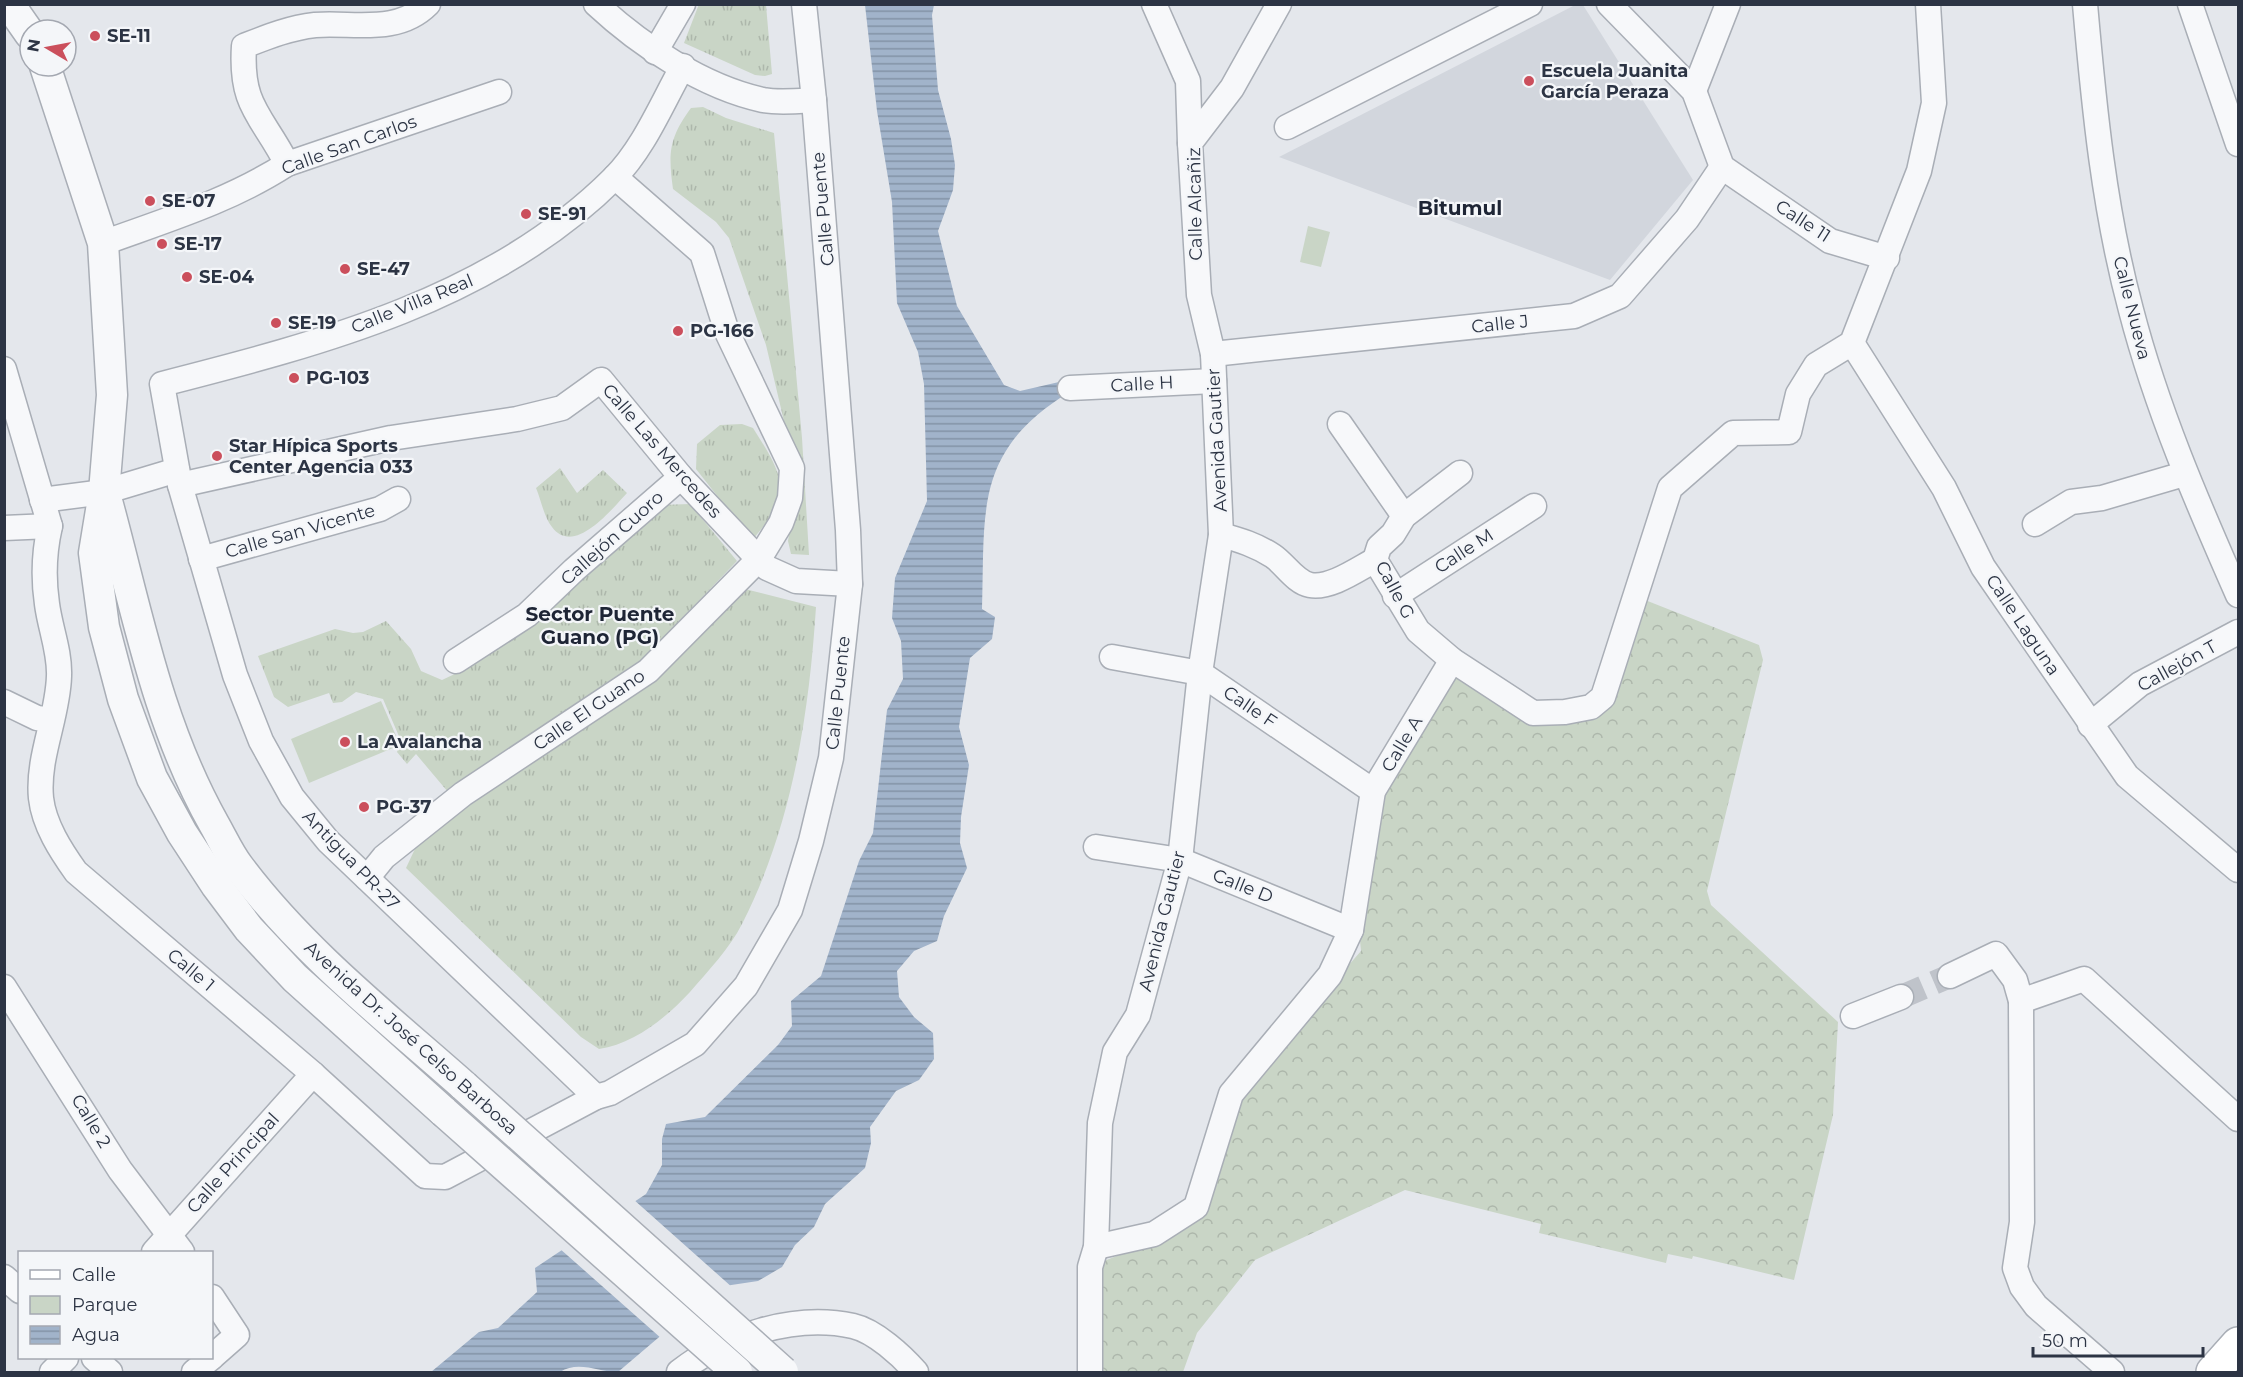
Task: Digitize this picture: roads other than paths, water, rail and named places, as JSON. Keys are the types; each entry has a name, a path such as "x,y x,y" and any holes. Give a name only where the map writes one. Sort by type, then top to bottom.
{"main road":[{"path":"2213,1372 2238,1344"}],"street":[{"path":"9,4 19,18"},
{"path":"286,164 276,143 256,115 247,95 243,67 244,46 285,30 315,25 401,24 418,14 428,4"},
{"path":"596,4 632,37 655,52 730,90 764,100 814,100"},
{"path":"655,52 683,4"},
{"name":"Calle Puente","path":"425,1176 445,1177 596,1097 610,1093 696,1044 746,986 790,910 812,841 831,758 850,584 848,530 814,100 804,4"},
{"path":"1154,4 1188,81 1191,143"},
{"name":"Calle Alcañiz","path":"1212,354 1199,295 1191,143 1232,88 1280,4"},
{"path":"1287,127 1530,4"},
{"path":"1609,4 1694,91 1722,167"},
{"path":"1694,91 1728,4"},
{"path":"1452,660 1533,713 1565,712 1591,707 1603,698 1670,488 1733,433 1789,432 1798,394 1816,365 1852,343 1919,171 1935,103 1928,4"},
{"name":"Calle Nueva","path":"2085,4 2094,111 2114,234 2130,310 2184,474 2238,595"},
{"path":"2190,4 2238,144"},
{"name":"Calle Villa Real","path":"162,384 272,356 456,289 487,274 571,216 615,177 636,150 683,66"},
{"name":"Avenida Dr. José Celso Barbosa","path":"49,78 103,243 112,395 104,492 94,553 104,627 123,699 152,778 182,833 249,928 296,978 737,1372"},
{"name":"Calle San Carlos","path":"103,243 198,209 260,182 286,164 498,92"},
{"name":"Calle 11","path":"1722,167 1830,241 1887,258"},
{"name":"Calle J","path":"1212,354 1574,316 1620,296 1687,219 1722,167"},
{"name":"Calle El Guano","path":"367,878 384,856 463,794 648,671 759,559 781,523 790,498 792,468 727,332 702,253 615,177"},
{"name":"Calle Laguna","path":"1852,343 1944,488 1983,567 2127,776 2238,870"},
{"name":"Avenida Gautier","path":"1090,1372 1090,1267 1096,1247 1100,1122 1114,1052 1138,1014 1180,860 1200,673 1221,535 1212,354"},
{"path":"4,369 50,526 4,528"},
{"name":"Calle Las Mercedes","path":"179,478 391,438 517,419 562,408 601,380 681,477 767,568 796,581 850,584"},
{"name":"Calle H","path":"1070,388 1214,381"},
{"name":"Antigua PR-27","path":"162,384 179,478 235,675 261,741 292,797 328,841 596,1097"},
{"path":"1341,424 1404,516"},
{"name":"Calle G","path":"1452,660 1418,631 1375,561 1379,547 1393,534 1404,516 1460,473"},
{"path":"2035,524 2072,502 2102,498 2184,474"},
{"name":"Callejón Cuoro","path":"456,662 527,615 574,570 681,477"},
{"path":"42,500 104,492 179,478"},
{"name":"Avenida Dr. José Celso Barbosa","path":"104,492 138,631 162,707 192,784 238,866 320,959 783,1372"},
{"name":"Calle San Vicente","path":"201,560 380,509 398,499"},
{"name":"Calle M","path":"1395,596 1534,506"},
{"name":"Calle 1","path":"50,526 44,551 47,604 59,675 41,772 41,800 49,826 66,858 76,872 313,1074 425,1176"},
{"path":"1221,535 1252,543 1276,557 1295,576 1309,585 1326,584 1375,561"},
{"name":"Callejón T","path":"2090,725 2140,684 2238,632"},
{"name":"Calle F","path":"1112,657 1200,673 1373,791"},
{"name":"Calle A","path":"1096,1247 1154,1234 1196,1207 1231,1094 1330,975 1351,930 1373,791 1452,660"},
{"path":"4,702 37,718 51,720"},
{"name":"Calle D","path":"1096,847 1180,860 1351,930"},
{"path":"1950,976 1996,954 2015,980 2021,1001 2022,1222 2015,1268 2022,1287 2036,1306 2112,1372"},
{"path":"2021,1001 2084,979 2238,1119"},
{"path":"1853,1016 1901,997"},
{"name":"Calle 2","path":"9,1003 168,1246"},
{"name":"Calle Principal","path":"168,1246 313,1074"},
{"path":"4,1277 18,1289"},
{"path":"213,1299 237,1335 213,1355"},
{"path":"679,1372 701,1356 767,1328 818,1322 855,1326 879,1339 916,1372"},
{"path":"52,1372 65,1359"},
{"path":"95,1359 110,1372"},
{"path":"194,1372 209,1359"}],"water":[{"path":"865,5 934,5 932,15 938,90 951,139 955,165 953,190 938,231 957,306 1004,385 1020,391 1059,382 1068,393 1037,415 1015,437 1000,461 991,486 983,542 982,609 995,617 992,639 970,658 959,727 969,765 961,817 960,843 967,868 944,916 937,941 914,951 897,971 899,997 914,1017 933,1033 934,1059 919,1080 896,1091 870,1127 871,1143 865,1168 825,1204 814,1227 795,1245 782,1267 758,1281 718,1287 618,1372 574,1367 560,1372 431,1372 479,1332 498,1328 537,1292 535,1268 646,1194 662,1165 662,1139 666,1124 705,1117 778,1045 792,1026 791,1001 821,976 859,861 873,833 887,710 903,679 901,641 892,618 895,578 927,501 924,384 918,352 897,303 892,202 877,111"}],"tunnel":[{"path":"1901,997 1950,976"}],"place":[{"name":"SE-11","path":"95,36"},
{"name":"Escuela Juanita García Peraza","path":"1529,81"},
{"name":"SE-07","path":"150,201"},
{"name":"SE-91","path":"526,214"},
{"name":"SE-17","path":"162,244"},
{"name":"SE-47","path":"345,269"},
{"name":"SE-04","path":"187,277"},
{"name":"SE-19","path":"276,323"},
{"name":"PG-166","path":"678,331"},
{"name":"PG-103","path":"294,378"},
{"name":"Star Hípica Sports Center Agencia 033","path":"217,456"},
{"name":"La Avalancha","path":"345,742"},
{"name":"PG-37","path":"364,807"}],"district":[{"name":"Bitumul","path":"1460,208"},
{"name":"Sector Puente Guano (PG)","path":"600,626"}]}
